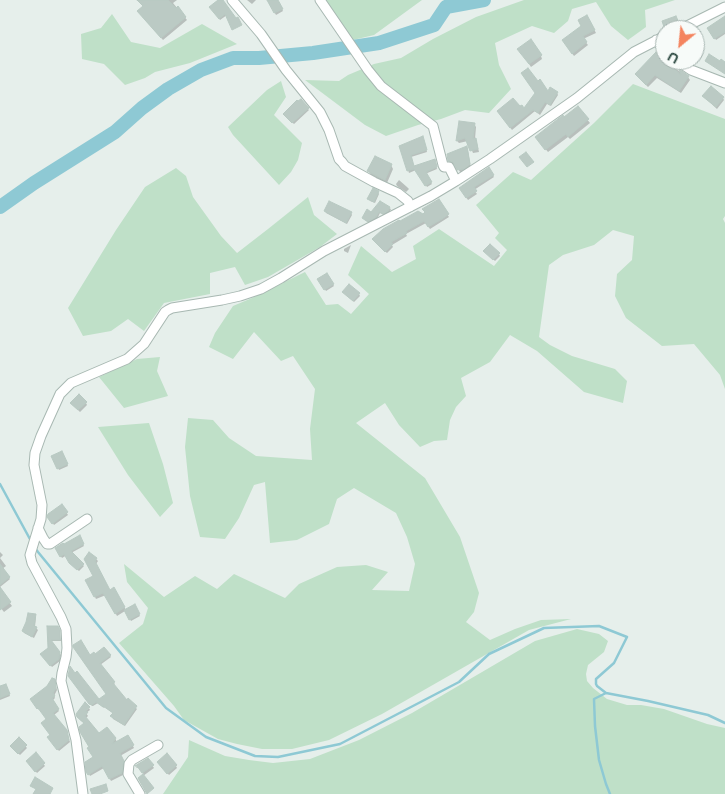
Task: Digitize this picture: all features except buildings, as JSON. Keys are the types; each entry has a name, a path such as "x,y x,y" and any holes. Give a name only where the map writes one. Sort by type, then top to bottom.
{"street":[{"path":"232,0 261,34 286,70 323,117 339,158 345,166 398,193 408,202 410,207"},
{"path":"320,0 381,86 433,126 442,165 449,167 456,181"},
{"path":"699,20 725,7"},
{"path":"83,794 76,740 61,681 67,648 66,629 32,563 30,555 41,519 42,505 34,465 35,453 60,394 71,383 126,359 144,344 168,310 240,296 261,289 324,251 456,181 577,98 634,52 655,41"},
{"path":"691,70 725,83"},
{"path":"38,531 50,544 87,519"},
{"path":"140,794 128,774 129,764 132,760 158,745"}],"green space":[{"path":"325,0 422,0 374,35 353,40"},
{"path":"524,0 675,0 645,10 646,27 628,40 611,26 596,2 572,9 568,21 554,33 532,26 495,43 499,65 511,89 489,113 465,110 386,136 365,125 305,80 339,81 374,64 401,58 476,17"},
{"path":"112,14 131,42 160,48 202,24 237,44 190,63 155,72 145,78 125,85 104,64 82,59 81,34 101,28"},
{"path":"281,81 286,97 274,115 302,143 298,160 291,172 279,185 233,135 228,127 267,90"},
{"path":"633,84 725,119 725,216 723,219 725,223 725,389 720,375 694,344 662,346 626,318 615,296 617,274 632,260 634,236 613,230 594,245 563,255 549,265 539,337 572,356 615,369 627,381 623,403 584,392 537,351 510,335 490,362 461,378 466,396 456,407 450,420 447,440 434,441 420,447 399,425 385,403 356,423 425,478 460,537 479,593 474,612 466,622 490,640 541,620 571,619 529,630 382,714 329,740 292,749 262,749 218,739 184,720 119,643 143,624 148,608 127,582 124,564 164,597 195,576 217,589 234,574 285,598 299,584 337,567 366,565 388,572 372,590 409,591 415,564 407,537 396,513 354,488 337,499 329,524 297,540 270,543 265,482 254,485 239,518 225,539 200,537 190,496 185,447 188,418 213,420 229,438 256,456 312,460 310,429 315,389 293,356 281,361 254,332 233,359 209,347 215,333 233,306 305,272 326,305 338,304 351,314 369,294 348,275 361,246 392,272 416,259 413,246 439,229 494,266 507,250 495,238 499,233 476,205 513,172 531,180 594,123"},
{"path":"176,168 186,176 193,197 221,236 237,253 308,197 314,215 337,234 320,247 268,277 245,285 235,267 210,273 210,294 164,303 144,331 128,319 111,331 83,336 68,308 145,187"},
{"path":"160,357 157,371 168,396 124,408 99,377 137,359"},
{"path":"149,423 163,464 173,503 160,517 128,475 98,427"},
{"path":"577,629 599,634 608,641 604,652 588,665 586,674 587,681 607,699 627,705 641,705 664,709 707,724 725,728 725,794 163,794 188,757 189,740 225,756 249,760 273,763 310,759 359,740 412,713 535,641"}],"waterway":[{"path":"445,0 446,7"},
{"path":"0,207 34,183 115,132 142,108 168,89 201,70 233,58 259,58 313,53 379,43 434,25 446,7 484,0"},
{"path":"0,484 31,541"},
{"path":"35,548 166,708 206,737 255,756 278,757 340,744 459,682 489,654 544,628 599,626 627,637 614,663 596,679 597,686 606,693 708,715 725,723"},
{"path":"606,693 594,699 595,726 599,760 610,794"}]}
